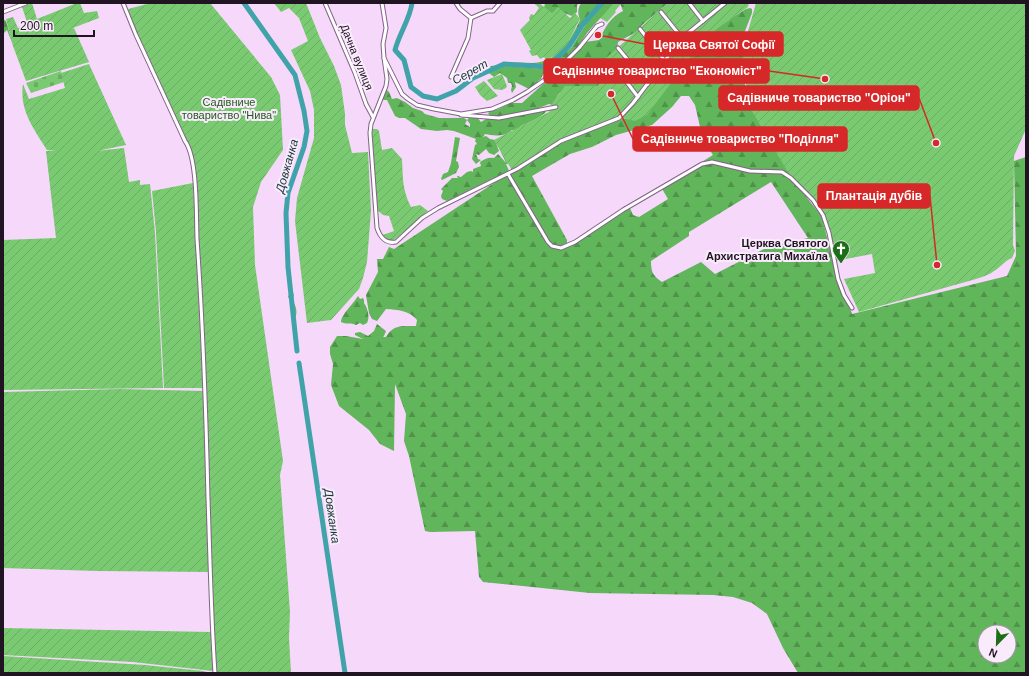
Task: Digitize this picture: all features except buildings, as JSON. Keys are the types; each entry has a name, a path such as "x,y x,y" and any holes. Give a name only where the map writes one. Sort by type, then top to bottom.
{"street":[{"path":"3,12 26,3"},
{"path":"123,3 136,35 191,152 196,195 199,254 215,673"},
{"name":"Дачна вулиця","path":"324,3 355,73 366,104 373,117"},
{"path":"382,3 386,28 383,44 387,79 386,86 373,117 370,133 377,228 379,234 387,242 396,242 412,226 430,213 468,192 508,174 561,142 617,119 629,109 682,38 723,4"},
{"path":"456,3 460,9 471,18"},
{"path":"471,18 493,11 500,3"},
{"path":"689,3 703,21"},
{"path":"661,12 682,38"},
{"path":"451,77 468,38 471,18"},
{"path":"457,114 492,109 527,92 553,74 579,48 597,26 602,24"},
{"path":"640,29 665,61"},
{"path":"618,48 648,84"},
{"path":"384,58 402,94 408,99 424,107 464,116 499,118 556,107"},
{"path":"616,68 638,97"},
{"path":"508,174 548,242 552,246 561,248 575,242 623,210 702,164 712,162 750,171 782,172 791,178 812,200 823,215 829,233 838,279 844,295 852,308"}],"green space":[{"path":"32,3 37,19 77,3 80,3 84,13 97,11 99,18 70,29 74,28 89,62 26,81 13,46 6,19 13,17 18,28 28,25 22,7"},
{"name":"Садівниче товариство \"Нива\"","path":"151,3 210,3 271,77 280,95 283,150 261,182 253,207 255,265 283,461 280,475 290,612 289,638 291,673 217,673 214,646 203,332 194,168 192,152 134,26 128,9"},
{"path":"274,3 306,3 341,85 345,125 352,153 368,152 371,211 367,262 359,289 331,320 307,323 295,221 297,198 314,138 314,110 310,91 291,50 308,41 299,18 289,8 281,12"},
{"path":"535,3 539,3 552,13 558,7 570,18 575,13 580,19 571,38 564,48 546,60 544,57 540,59 537,55 532,56 529,51 531,50 520,30 530,20 529,18 531,14 534,15 539,8"},
{"path":"545,3 579,3 577,5 577,12 572,16 564,13 550,13 544,8"},
{"path":"581,3 602,3 582,24 580,31 569,47 557,60 572,47 590,17 603,3 614,3 587,33 576,50 553,71 548,71 547,69 552,67 554,62 538,66 506,65 494,68 490,67 509,63 533,63 550,58 557,54 568,42 580,20 578,12"},
{"path":"611,3 621,4 607,22 600,18"},
{"path":"620,3 668,3 641,26 638,31 618,42 617,52 608,58 609,63 615,65 616,70 598,87 582,90 578,86 570,87 561,92 556,98 555,102 559,107 549,104 529,112 546,111 538,118 521,126 516,131 512,130 506,134 499,135 485,134 483,137 486,136 495,140 499,151 494,155 489,153 486,149 479,155 476,154 478,159 481,160 476,164 472,159 475,145 477,144 475,141 476,139 454,131 421,129 405,118 395,116 387,100 382,100 381,98 387,90 392,99 397,98 425,114 439,118 464,118 467,120 476,116 481,122 486,119 501,117 490,116 488,113 511,103 522,103 563,66 585,42 599,40 611,20 618,13 623,11","holes":["467,120 470,124 470,127 465,124"]},
{"path":"668,3 749,3 748,7 718,28 698,47 647,115 635,121 621,118 596,128 546,150 513,172 494,140 549,112 553,102 565,86 597,86 614,70 606,58"},
{"path":"756,3 1026,3 1026,129 1014,156 1013,245 1015,251 1012,258 999,268 983,277 859,312 844,279 875,273 872,254 835,261 825,218 786,169 749,106 742,52"},
{"path":"746,9 752,9 752,13 740,44 744,60 747,103 767,132 795,182 822,217 832,258 852,314 1007,276 1016,256 1014,161 1026,157 1026,673 798,673 783,648 767,614 752,603 733,597 713,595 590,593 483,582 479,577 475,531 425,531 409,456 404,441 406,414 395,384 394,451 380,444 369,430 339,406 331,385 333,364 330,354 330,347 337,336 363,339 355,335 355,333 360,332 368,336 374,331 377,324 386,331 383,337 386,337 395,328 403,326 416,326 417,320 414,317 407,312 399,310 386,309 377,321 372,319 369,313 366,295 378,272 377,259 383,259 389,247 394,249 506,175 494,178 447,201 442,199 441,196 443,191 441,189 452,178 458,178 457,176 461,177 467,172 473,172 473,169 481,166 480,162 488,158 494,158 498,154 506,163 498,144 508,164 506,164 510,173 558,144 622,119 635,119 683,62 720,25","holes":["681,96 689,96 695,105 703,140 713,155 661,187 668,199 639,217 633,215 629,206 567,245 567,240 532,176 570,154 592,147 616,135 652,125 672,107","771,182 808,238 768,247 715,274 701,262 662,282 656,278 651,268 651,261 689,236 689,232"]},
{"path":"3,19 6,21 13,45 7,30 3,34"},
{"path":"89,64 126,145 98,151 124,148 129,182 140,180 140,185 150,184 155,233 163,388 3,390 3,240 56,238 46,151 56,151 47,150 25,111 22,93 23,84 29,99 65,88 61,73"},
{"path":"503,66 544,69 547,72 543,74 541,79 538,81 538,84 529,89 515,82 516,87 512,93 511,83 508,83 507,78 500,73 494,77 489,73 495,68"},
{"path":"61,71 64,82 31,93 26,83"},
{"path":"502,74 507,86 506,88 502,90 494,89 487,80"},
{"path":"484,81 498,96 487,101 480,95 475,87"},
{"path":"372,129 377,129 379,131 382,150 392,148 402,159 404,189 411,207 420,205 428,211 394,240 388,240 383,235 394,231 389,216 383,215 376,209"},
{"path":"455,137 460,138 456,161 458,162 459,167 456,173 442,180 443,174 448,172 451,163"},
{"path":"193,183 203,388 164,388 156,232 152,191"},
{"path":"290,286 294,295 292,300 296,309 295,318 291,315 291,301 288,297"},
{"path":"358,296 360,299 363,298 364,300 368,316 367,323 363,325 360,323 356,325 341,322 345,313"},
{"path":"119,389 204,391 209,572 3,568 3,392"},
{"path":"3,628 211,632 213,671 133,662 3,655"},
{"path":"3,656 145,665 210,673 3,673"}],"waterway":[{"name":"Довжанка","path":"244,3 295,75 304,111 307,131 304,147 288,193 286,213 288,267 297,351"},
{"name":"Серет","path":"412,3 409,15 395,50 404,60 411,87 423,96 437,99 456,91 473,78 504,64 548,67 570,45 583,24 602,3"},
{"name":"Довжанка","path":"299,363 345,673"}],"place":[{"name":"Церква Святої Софії","path":"598,35"},
{"name":"Садівниче товариство \"Економіст\"","path":"825,79"},
{"name":"Садівниче товариство \"Поділля\"","path":"611,94"},
{"name":"Садівниче товариство \"Оріон\"","path":"936,143"},
{"name":"Церква Святого Архистратига Михаїла","path":"841,264"},
{"name":"Плантація дубів","path":"937,265"}]}
